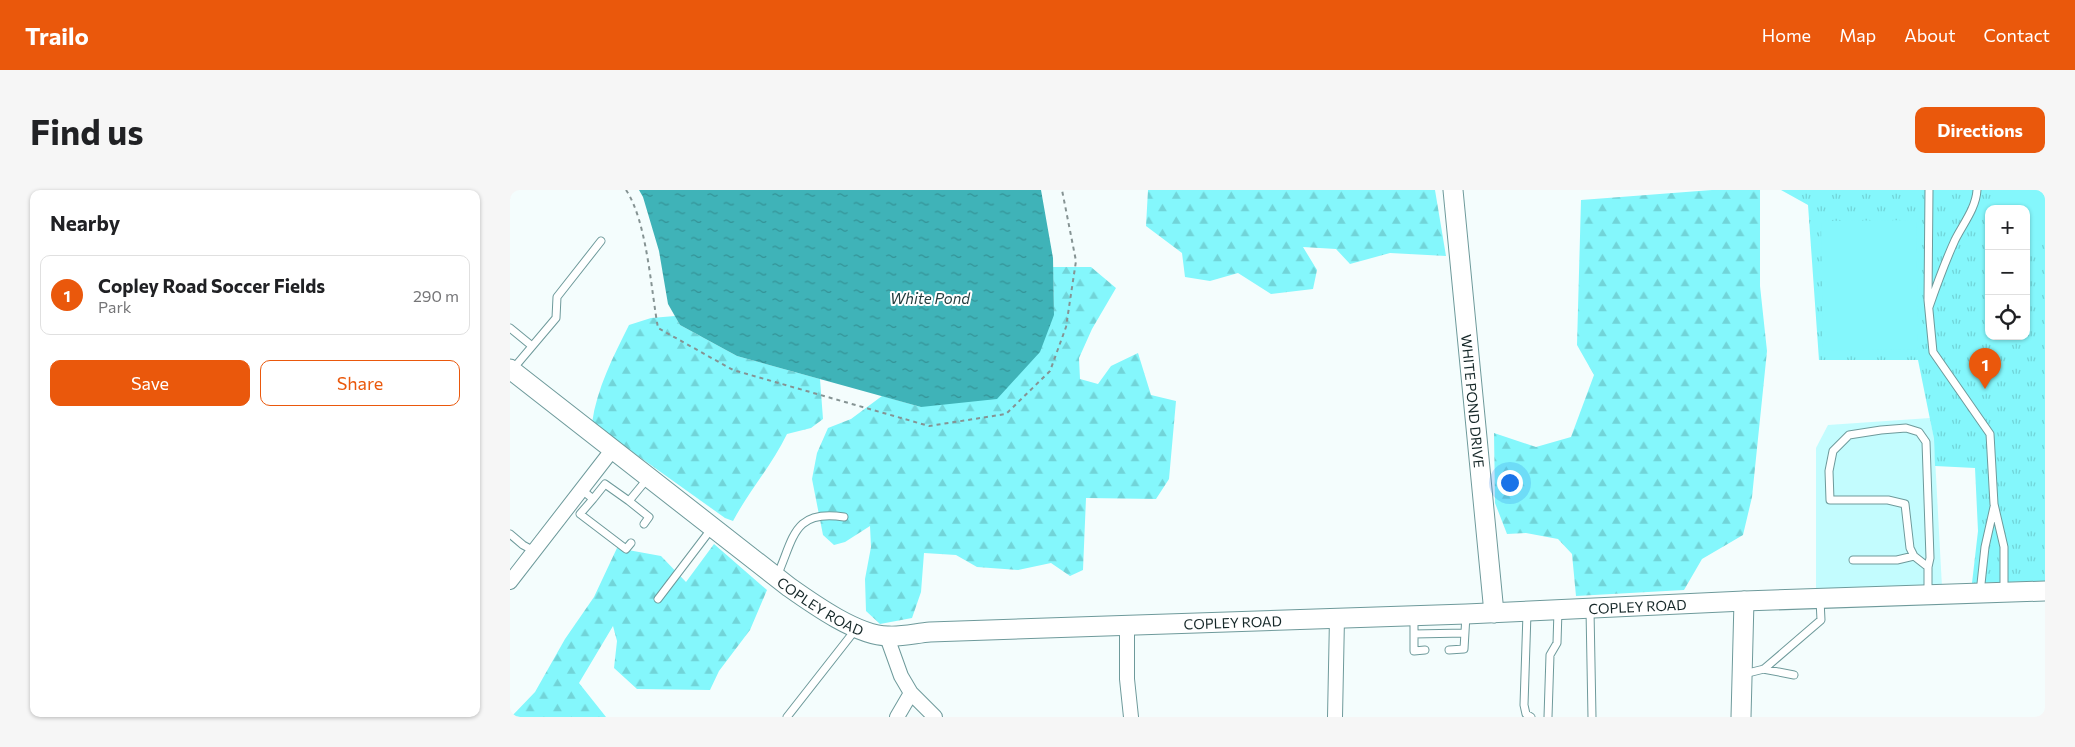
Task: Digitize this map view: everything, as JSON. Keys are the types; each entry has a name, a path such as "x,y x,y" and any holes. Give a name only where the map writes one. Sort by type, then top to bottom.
{"main road":[{"name":"WHITE POND DRIVE","path":"1453,190 1494,613"},
{"name":"COPLEY ROAD","path":"511,369 815,605 856,629 887,637 930,632 1337,618 1414,625 1466,614 1744,601 2045,591"},
{"path":"1740,717 1744,601"}],"street":[{"path":"510,582 612,449"},
{"path":"1335,717 1337,618"},
{"path":"1127,625 1126,669 1131,717"},
{"path":"887,637 901,676 911,693 935,717"},
{"path":"897,717 911,693"}],"lane":[{"path":"1929,190 1928,309 1933,352 1990,434 1994,504 2004,547 2004,593"},
{"path":"1928,309 1954,242 1976,199 1977,190"},
{"path":"511,369 556,318 557,298 601,241"},
{"path":"510,328 532,346"},
{"path":"1928,568 1914,556 1910,548 1905,504 1888,500 1830,500 1829,471 1833,451 1849,435 1906,428 1919,432 1926,442 1930,558 1928,595"},
{"path":"629,501 648,477"},
{"path":"628,546 580,514 605,484 649,517 644,524"},
{"path":"581,490 593,499"},
{"path":"1980,593 1985,547 1994,504"},
{"path":"777,577 794,536 802,523 823,515 844,517"},
{"path":"658,599 713,527"},
{"path":"510,534 534,551"},
{"path":"1853,560 1897,560 1914,556"},
{"path":"1741,675 1763,669 1821,620 1820,598"},
{"path":"1590,608 1592,717"},
{"path":"1548,717 1550,655 1556,643 1558,610"},
{"path":"1527,611 1524,705 1526,714 1531,717"},
{"path":"1449,650 1464,650 1466,614"},
{"path":"1425,650 1414,651 1414,625 1465,632"},
{"path":"786,717 856,629"},
{"path":"1763,669 1794,675"}],"path":[{"path":"626,190 633,200 646,252 658,328 733,370 929,426 1006,414 1050,371 1066,327 1076,261 1062,190"}],"shaded area":[{"path":"1930,418 1934,439 1942,587 1816,589 1816,448 1828,425"}],"green space":[{"path":"1148,190 1435,190 1446,256 1390,253 1350,264 1336,249 1303,247 1317,270 1313,289 1271,294 1238,273 1210,281 1185,277 1182,253 1146,226"},
{"path":"1712,190 1760,190 1760,286 1767,351 1752,497 1743,535 1702,559 1684,590 1576,596 1572,554 1558,539 1526,533 1507,534 1495,503 1494,433 1536,447 1571,437 1594,375 1577,345 1581,200"},
{"path":"1781,190 2045,190 2045,581 1972,583 1978,531 1975,468 1935,466 1934,439 1918,360 1819,360 1808,205"},
{"path":"1993,190 2045,190 2045,241 2030,240 2030,205 1992,205"},
{"path":"1916,220 1918,349 1823,351 1821,221"},
{"path":"1053,267 1091,267 1116,288 1092,329 1079,358 1080,379 1098,384 1111,366 1138,353 1151,395 1176,401 1169,479 1156,499 1086,498 1083,570 1070,576 1051,563 1018,570 977,567 956,555 924,553 921,592 912,618 880,624 866,611 865,579 871,547 870,526 845,542 834,545 823,535 812,479 817,453 828,428 851,419 882,396 921,407 1054,315"},
{"path":"675,316 680,325 737,356 820,379 823,419 811,428 787,434 733,521 725,518 592,423 602,385 629,325 651,318"},
{"path":"714,544 767,590 750,630 719,671 710,690 637,689 614,668 617,641 613,626 579,683 606,717 511,717 535,692 565,639 594,597 617,548 661,556 686,582"}],"water":[{"name":"White Pond","path":"639,190 1041,190 1053,258 1054,315 1040,352 997,399 921,407 737,356 680,325 668,304 659,251 643,197"}],"place":[{"name":"Copley Road Soccer Fields","path":"1985,389"}]}
